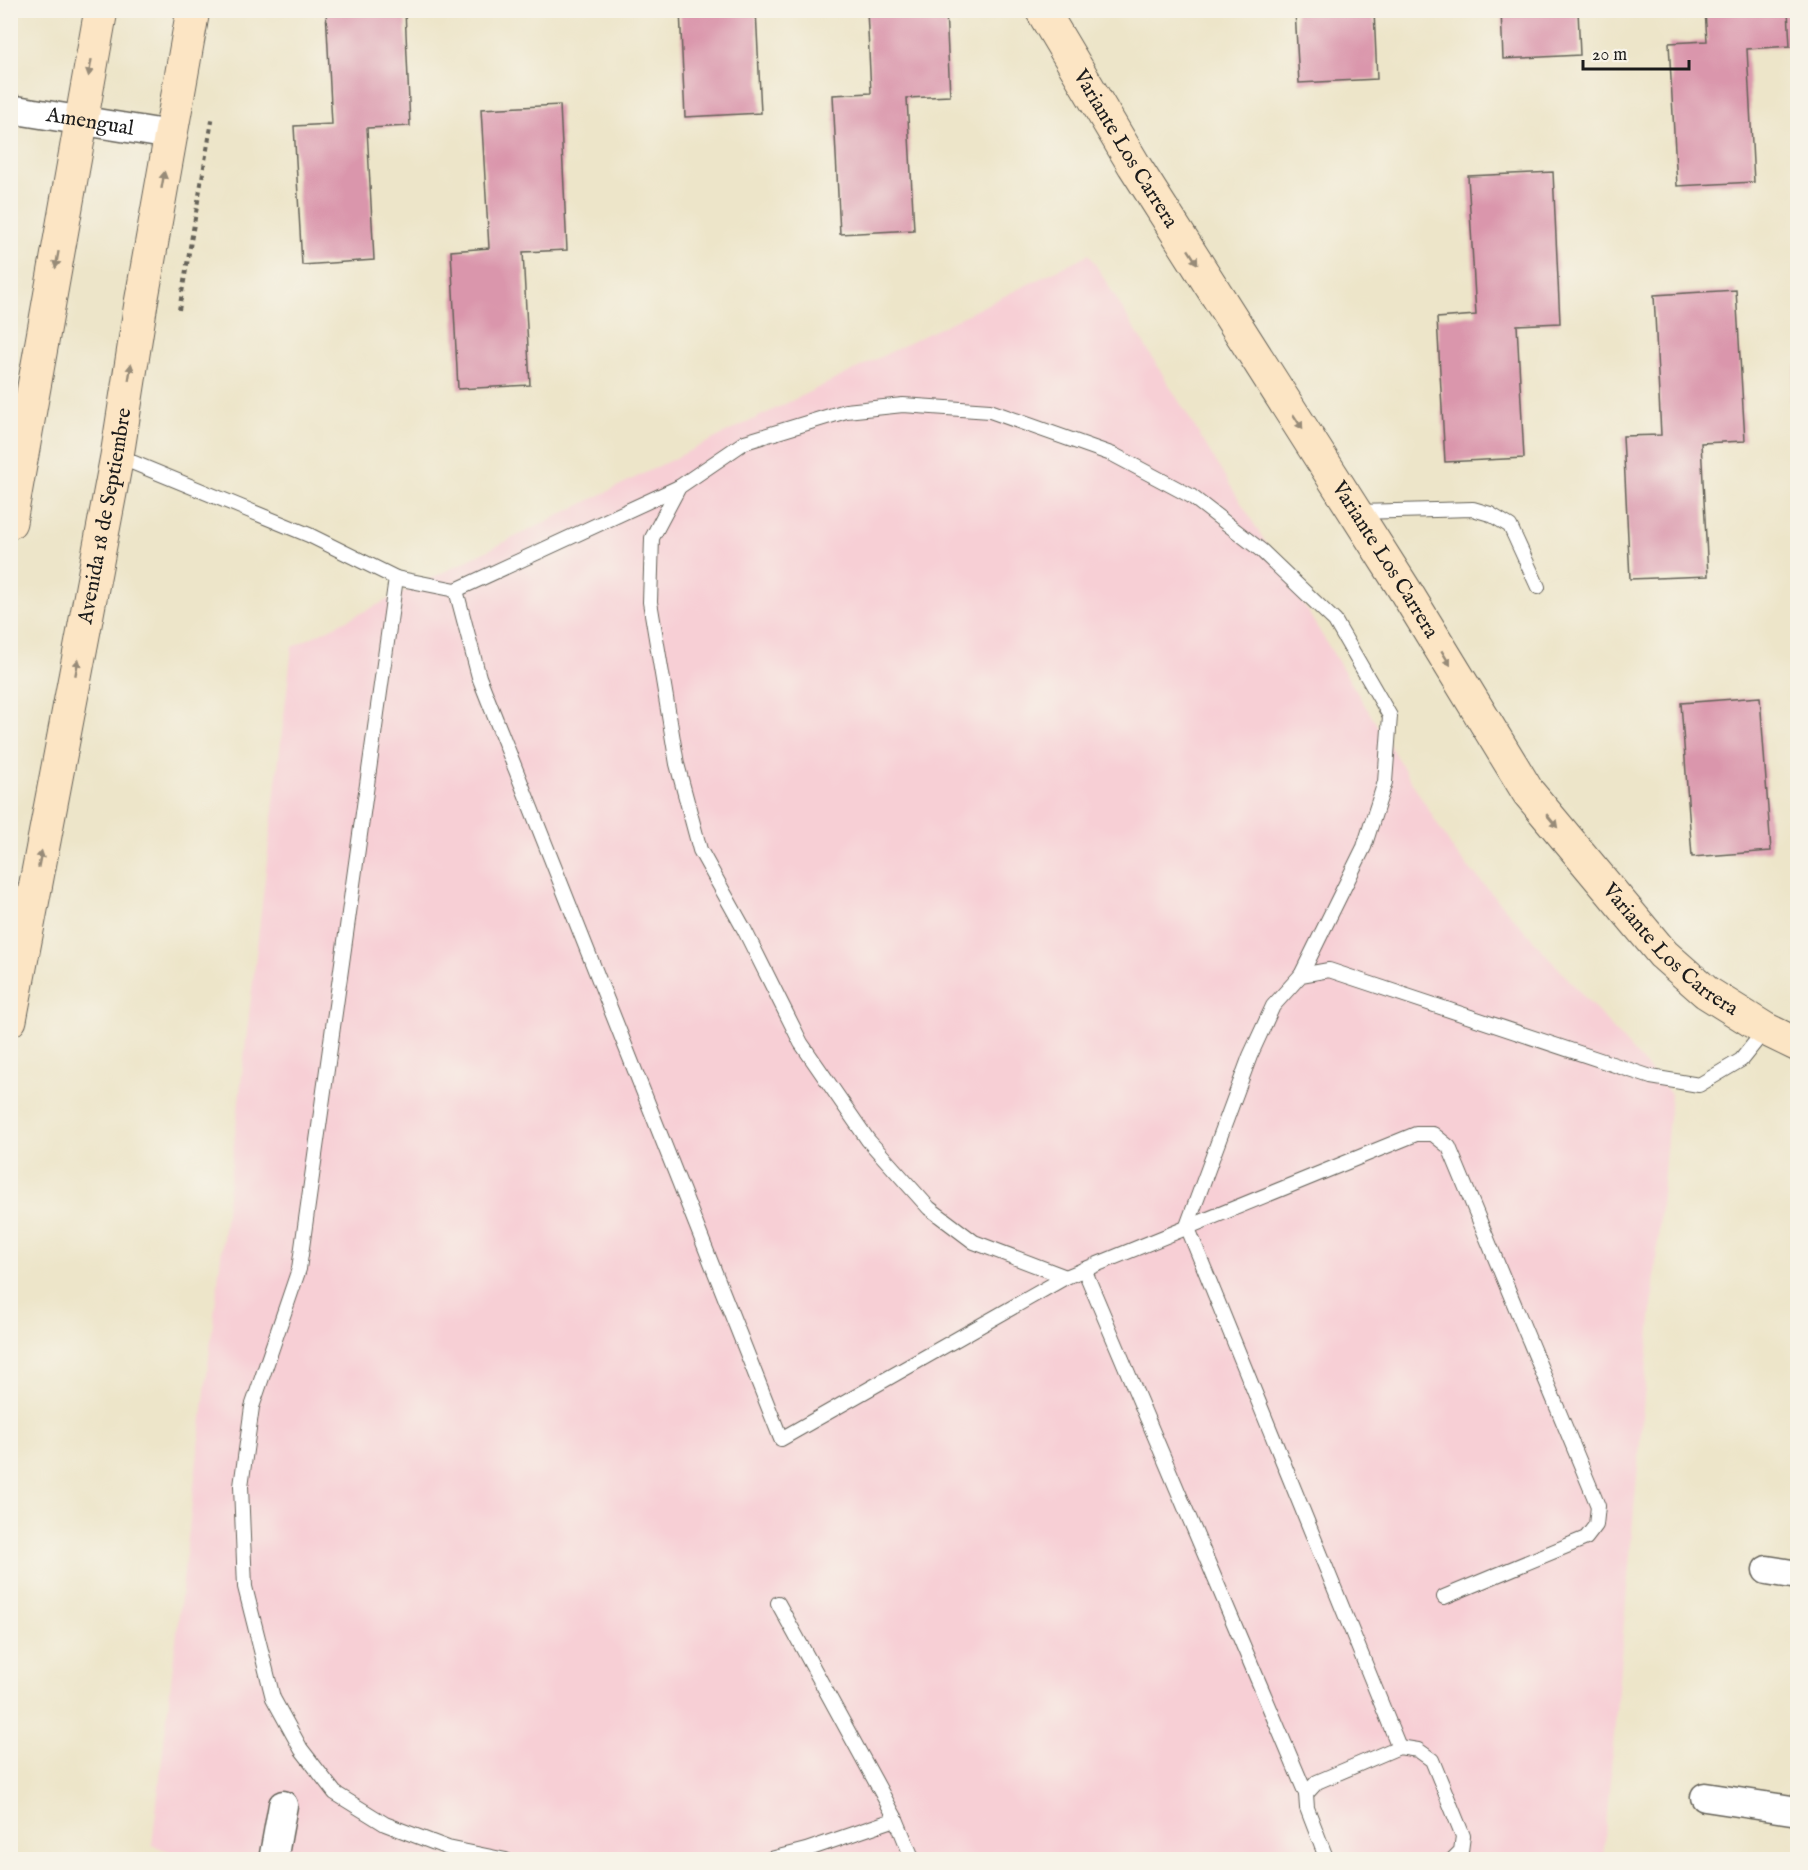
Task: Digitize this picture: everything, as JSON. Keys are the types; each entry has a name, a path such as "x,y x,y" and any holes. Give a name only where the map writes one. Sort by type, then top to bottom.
{"street":[{"path":"10,522 101,10"},
{"name":"Avenida 18 de Septiembre","path":"10,1020 21,906 117,456 141,303 193,10"},
{"name":"Variante Los Carrera","path":"1042,10 1134,165 1406,592 1528,792 1663,954 1706,992 1765,1029 1797,1045"},
{"name":"Amengual","path":"10,109 171,135"},
{"path":"1767,1570 1797,1575"},
{"path":"1706,1797 1797,1811"},
{"path":"273,1860 283,1805"}],"lane":[{"path":"117,456 309,535 396,578 456,590 679,487 746,442 846,411 903,405 990,411 1114,455 1191,496 1262,551 1335,621 1390,716 1385,783 1364,847 1301,975 1273,1006 1250,1056 1187,1226 1399,1747"},
{"path":"679,487 652,538 650,602 677,764 700,850 744,929 801,1043 868,1140 929,1208 974,1242 1066,1276"},
{"path":"1355,512 1473,510 1490,514 1510,526 1538,587"},
{"path":"396,578 299,1269 252,1407 240,1486 245,1587 273,1698 301,1749 335,1793 385,1824 448,1848 506,1860"},
{"path":"456,590 479,677 781,1439 1066,1276 1416,1134 1433,1134 1449,1148 1598,1506 1596,1525 1586,1538 1444,1597"},
{"path":"1301,975 1329,970 1651,1077 1699,1085 1741,1060 1765,1029"},
{"path":"1084,1269 1306,1794 1307,1808 1327,1860"},
{"path":"778,1603 896,1819 913,1860"},
{"path":"1306,1794 1317,1782 1399,1747 1418,1750 1432,1760 1463,1836 1461,1851 1452,1860"},
{"path":"766,1860 806,1850 896,1819"}],"shaded area":[{"path":"1089,254 1454,851 1671,1094 1603,1859 191,1860 152,1845 292,647"}],"building":[{"path":"326,10 405,10 410,126 367,128 374,260 302,265 294,126 332,124"},
{"path":"680,10 756,10 761,113 685,117"},
{"path":"867,10 946,10 950,96 907,98 914,230 840,234 833,95 871,93"},
{"path":"1295,10 1374,10 1377,79 1299,83"},
{"path":"1501,10 1578,10 1580,55 1503,59"},
{"path":"1705,10 1788,10 1790,46 1747,49 1754,182 1677,186 1669,43 1707,41"},
{"path":"560,105 567,250 523,252 530,385 458,389 451,251 489,248 481,109"},
{"path":"1553,172 1560,323 1517,325 1524,458 1445,462 1437,318 1476,315 1468,176"},
{"path":"1736,290 1745,441 1701,443 1708,576 1630,579 1623,436 1661,435 1654,295"},
{"path":"1796,366 1798,366 1798,402 1790,401"},
{"path":"1760,697 1771,851 1692,857 1681,703"}]}
